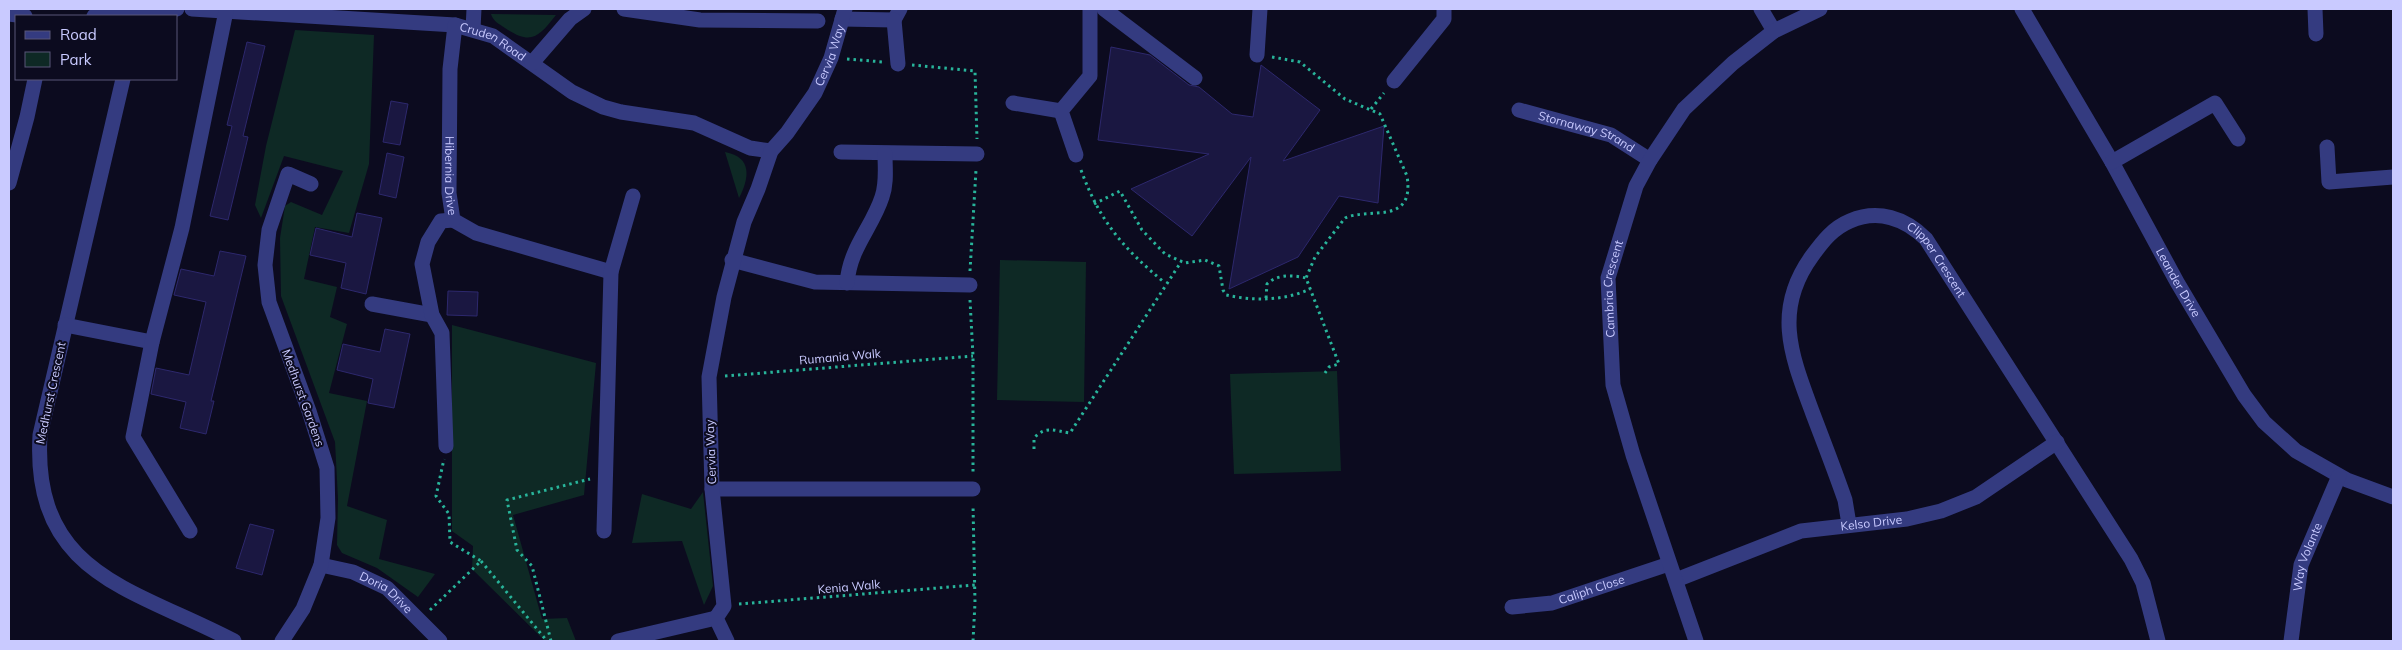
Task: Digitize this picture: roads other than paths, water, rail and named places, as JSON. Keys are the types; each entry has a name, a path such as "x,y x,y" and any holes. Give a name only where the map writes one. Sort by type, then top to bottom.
{"street":[{"path":"131,15 177,9"},
{"name":"Cruden Road","path":"192,9 260,11 455,25 473,29 492,36 572,92 603,107 621,112 694,123 742,145 771,151"},
{"path":"473,29 474,9"},
{"path":"532,63 570,18 584,9"},
{"path":"624,9 700,20 818,21"},
{"path":"1061,111 1090,76 1090,9"},
{"path":"1104,9 1195,78"},
{"path":"1257,55 1260,9"},
{"path":"1394,80 1444,19 1444,9"},
{"path":"1760,9 1774,31"},
{"name":"Cambria Crescent","path":"1696,641 1633,455 1613,385 1608,278 1636,186 1650,160 1684,109 1732,63 1774,31 1820,9"},
{"name":"Leander Drive","path":"2022,9 2112,162 2177,282 2244,395 2264,422 2296,451 2339,476 2393,496"},
{"path":"2315,9 2316,34"},
{"path":"190,531 133,437 152,342 184,219 226,11"},
{"path":"844,14 897,14 898,64"},
{"name":"Cervia Way","path":"727,641 720,612 712,489 709,377 732,260 744,222 771,151 815,93 831,58 844,14"},
{"name":"Hibernia Drive","path":"455,25 450,78 449,193 453,220 476,233 611,272"},
{"path":"9,183 35,80"},
{"name":"Medhurst Crescent","path":"124,80 40,435 38,463 41,484 50,513 60,533 81,558 102,576 234,641"},
{"path":"1013,103 1061,111"},
{"path":"2112,162 2215,103 2238,140"},
{"name":"Stornaway Strand","path":"1519,110 1611,136 1650,160"},
{"path":"1061,111 1076,155"},
{"path":"2327,147 2329,182 2393,177"},
{"path":"842,152 977,154"},
{"path":"847,283 848,271 856,247 882,199 885,181 885,154"},
{"name":"Medhurst Gardens","path":"282,641 303,609 321,565 328,518 327,468 310,410 269,302 265,264 269,230 288,174 311,184"},
{"path":"604,531 611,272 633,196"},
{"name":"Clipper Crescent","path":"1848,524 1845,500 1790,346 1789,317 1792,295 1798,278 1808,261 1838,227 1860,216 1873,215 1903,220 1926,238 2131,559 2146,590 2158,641"},
{"path":"446,446 442,333 432,315 422,264 428,242 441,221 453,220"},
{"path":"732,260 803,281 970,285"},
{"path":"372,304 432,315"},
{"path":"65,325 152,342"},
{"name":"Kelso Drive","path":"1676,580 1801,531 1848,524 1907,519 1940,511 1976,497 2057,442"},
{"name":"Way Volante","path":"2291,641 2301,565 2339,476"},
{"path":"712,489 973,489"},
{"name":"Caliph Close","path":"1512,607 1552,603 1669,564"},
{"name":"Doria Drive","path":"321,565 353,572 387,588 440,641"},
{"path":"618,641 720,612"}]}
